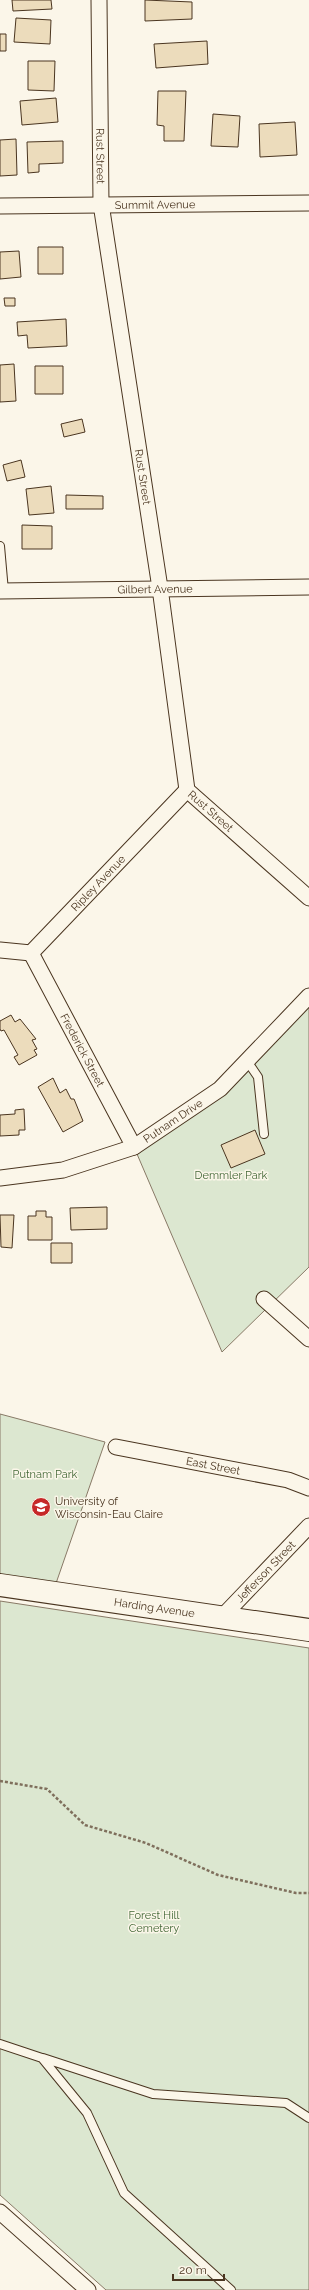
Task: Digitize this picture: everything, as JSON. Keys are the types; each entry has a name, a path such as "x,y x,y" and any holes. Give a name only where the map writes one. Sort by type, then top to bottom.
{"main road":[{"name":"Harding Avenue","path":"0,1584 309,1630"}],"street":[{"name":"Rust Street","path":"99,0 101,204 160,588 187,790 309,898"},
{"name":"Summit Avenue","path":"0,206 309,203"},
{"name":"Gilbert Avenue","path":"2,591 309,587"},
{"name":"Ripley Avenue","path":"31,953 187,790"},
{"path":"0,950 31,953"},
{"name":"Frederick Street","path":"31,953 134,1147"},
{"name":"Putnam Drive","path":"0,1178 62,1170 134,1147 220,1089 309,996"},
{"path":"264,1299 309,1339"},
{"name":"East Street","path":"116,1447 281,1478 309,1488"},
{"name":"Jefferson Street","path":"222,1617 309,1526"},
{"path":"0,2212 88,2290"}],"lane":[{"path":"0,546 2,591"},
{"path":"247,1061 258,1077 264,1134"},
{"path":"0,2044 153,2094 286,2103 309,2118"},
{"path":"42,2058 87,2113 124,2193 231,2290"}],"path":[{"path":"0,1781 47,1789 85,1825 146,1843 218,1875 296,1893 309,1894"}],"green space":[{"name":"Demmler Park","path":"309,996 309,1267 222,1352 134,1147 220,1089"},
{"name":"Putnam Park","path":"0,1414 105,1442 53,1592 0,1585"},
{"name":"Forest Hill Cemetery","path":"0,1601 309,1648 309,2290 106,2290 0,2195"}],"building":[{"path":"12,0 51,0 52,9 13,11"},
{"path":"145,0 192,2 192,19 145,21"},
{"path":"16,18 51,20 50,44 14,42"},
{"path":"0,34 6,34 6,51 0,51"},
{"path":"207,41 208,64 156,68 154,44"},
{"path":"28,61 55,61 54,91 28,90"},
{"path":"158,91 186,91 184,141 164,141 164,126 157,125"},
{"path":"56,98 58,122 22,125 20,101"},
{"path":"213,114 240,116 238,147 211,146"},
{"path":"295,122 297,155 260,157 259,124"},
{"path":"16,139 17,175 0,176 0,140"},
{"path":"63,141 63,163 39,164 39,172 28,173 27,142"},
{"path":"38,247 63,247 63,274 38,274"},
{"path":"19,251 21,277 0,279 0,252"},
{"path":"4,298 15,298 15,306 5,306"},
{"path":"66,319 67,346 28,348 27,335 18,336 17,322"},
{"path":"14,364 16,401 0,402 0,365"},
{"path":"35,366 63,366 63,394 35,394"},
{"path":"82,419 85,432 64,437 61,424"},
{"path":"21,460 25,477 7,481 3,465"},
{"path":"51,486 54,513 29,515 26,489"},
{"path":"66,495 103,496 103,509 66,509"},
{"path":"22,525 52,526 52,549 22,549"},
{"path":"11,1015 15,1022 20,1019 36,1039 32,1040 37,1049 34,1050 37,1055 19,1065 14,1057 18,1055 4,1030 1,1031 0,1029 0,1021"},
{"path":"53,1078 60,1093 66,1089 71,1099 74,1099 83,1121 63,1132 38,1087"},
{"path":"24,1109 25,1130 19,1130 19,1135 0,1136 0,1115 15,1114 15,1110"},
{"path":"255,1130 265,1154 231,1168 221,1145"},
{"path":"107,1207 107,1229 71,1230 70,1208"},
{"path":"36,1211 46,1211 46,1217 52,1217 52,1240 28,1240 28,1216 36,1216"},
{"path":"0,1215 14,1215 12,1248 1,1247"},
{"path":"51,1243 72,1243 72,1263 51,1263"}],"place":[{"name":"University of Wisconsin-Eau Claire","path":"41,1507"}]}
